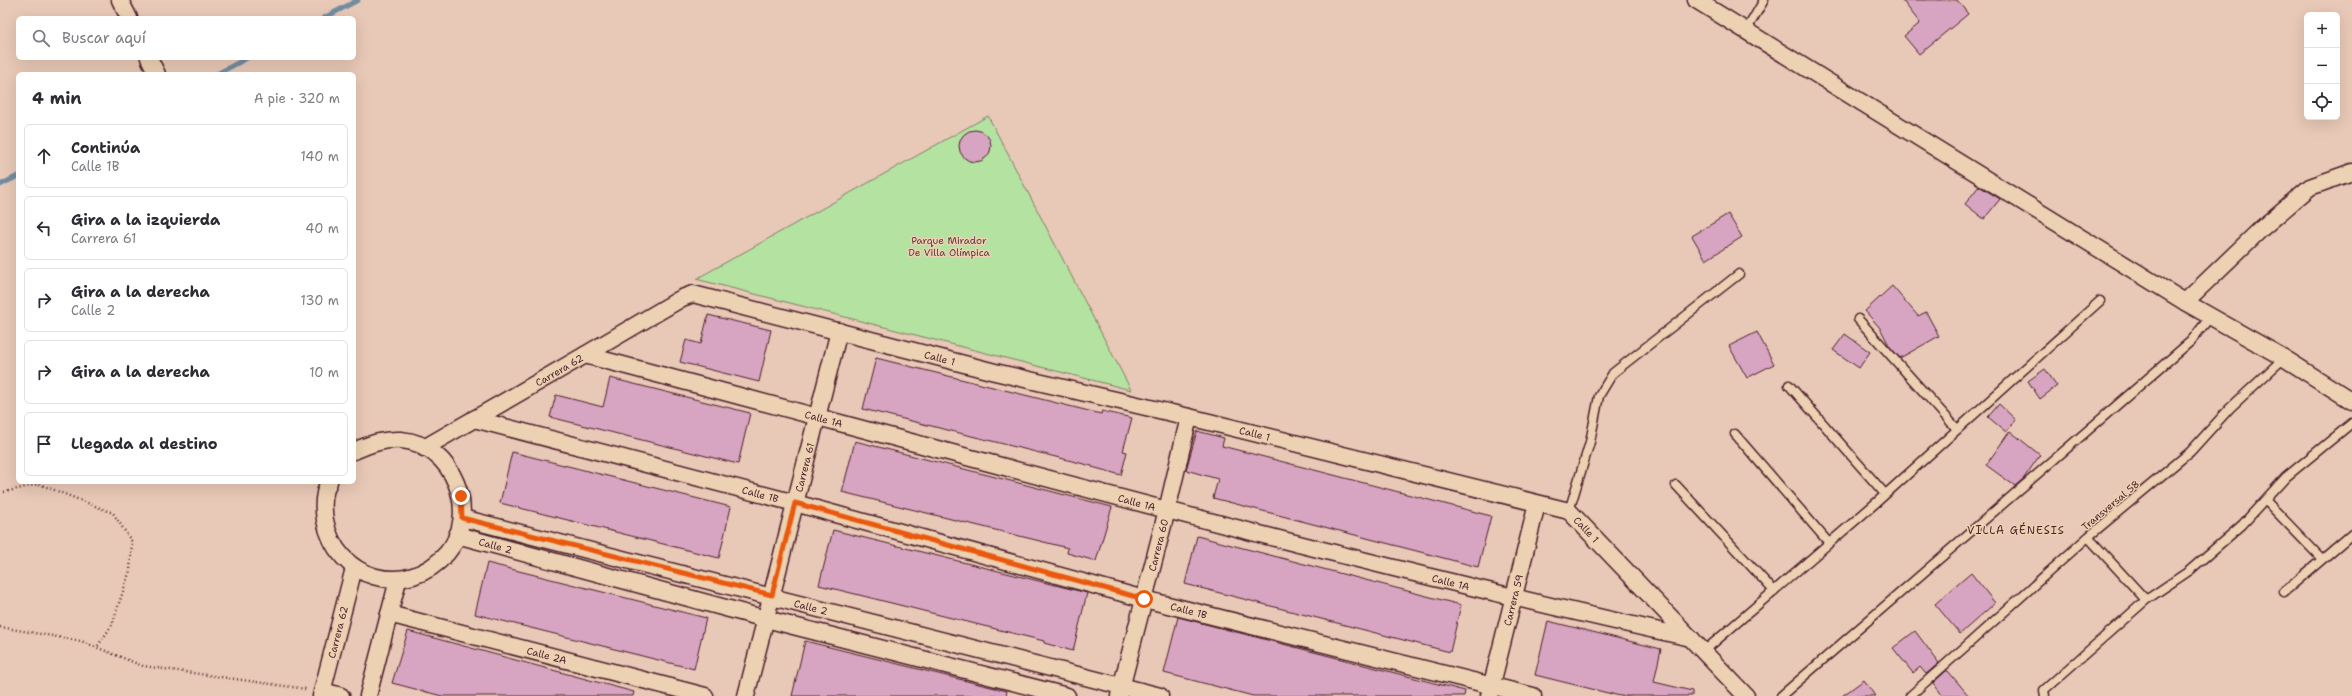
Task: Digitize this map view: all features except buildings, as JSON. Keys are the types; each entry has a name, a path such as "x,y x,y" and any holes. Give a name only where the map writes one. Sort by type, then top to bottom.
{"street":[{"path":"120,0 128,16"},
{"path":"1696,0 2185,302 2284,358 2352,402"},
{"path":"150,60 156,72"},
{"path":"2185,302 2261,229 2310,187 2352,172"},
{"name":"Calle 1","path":"693,294 995,372 1188,417 1569,511 1746,696"},
{"name":"Carrera 62","path":"424,448 586,356 682,298 693,294"},
{"name":"Carrera 61","path":"746,696 839,331"},
{"name":"Calle 1A","path":"586,356 1167,510 1514,599 1691,638"},
{"name":"Carrera 60","path":"1120,691 1167,510 1188,417"},
{"name":"Calle 1B","path":"474,419 795,503 1144,599 1490,691 1533,696"},
{"path":"329,484 323,510 328,533 339,554 354,568 376,577 398,580 416,575 433,566 448,553 458,535 462,518 461,496 454,477 442,460 424,448 402,440 378,441 356,449"},
{"name":"Carrera 59","path":"1490,691 1537,504"},
{"name":"Calle 2","path":"462,518 772,595 1120,691 1160,696"},
{"name":"Calle 2","path":"458,535 766,619 1067,696"},
{"name":"Carrera 62","path":"322,694 354,568"},
{"path":"368,696 398,580"},
{"name":"Calle 2A","path":"389,614 705,696"},
{"path":"322,694 341,696"}],"lane":[{"path":"1746,31 1764,0"},
{"path":"1569,511 1590,442 1598,396 1613,373 1739,274"},
{"path":"1703,652 2100,302"},
{"path":"1781,696 2191,341 2211,316"},
{"path":"1858,319 1957,429"},
{"name":"Transversal 58","path":"1910,696 2088,538 2190,452 2230,408 2284,358"},
{"path":"1789,385 1884,494"},
{"path":"2046,696 2044,690 2146,600 2189,571 2242,524 2286,477 2352,423"},
{"path":"1735,434 1829,542"},
{"path":"1676,485 1774,591"},
{"path":"2265,500 2322,559"},
{"path":"2284,592 2352,534"},
{"path":"2088,538 2146,600"}],"path":[{"path":"4,492 39,484 113,513 132,542 130,570 112,625 97,647"},
{"path":"0,627 81,641 143,666 322,694"}],"green space":[{"name":"Parque Mirador De Villa Olímpica","path":"988,116 1131,390 696,279"}],"waterway":[{"path":"328,16 358,0"},
{"path":"221,72 243,60"},
{"path":"0,185 16,177"}],"district":[{"name":"VILLA GÉNESIS","path":"2016,530"}],"route":[{"path":"461,496 462,518 772,595 795,503 1144,599"}]}
